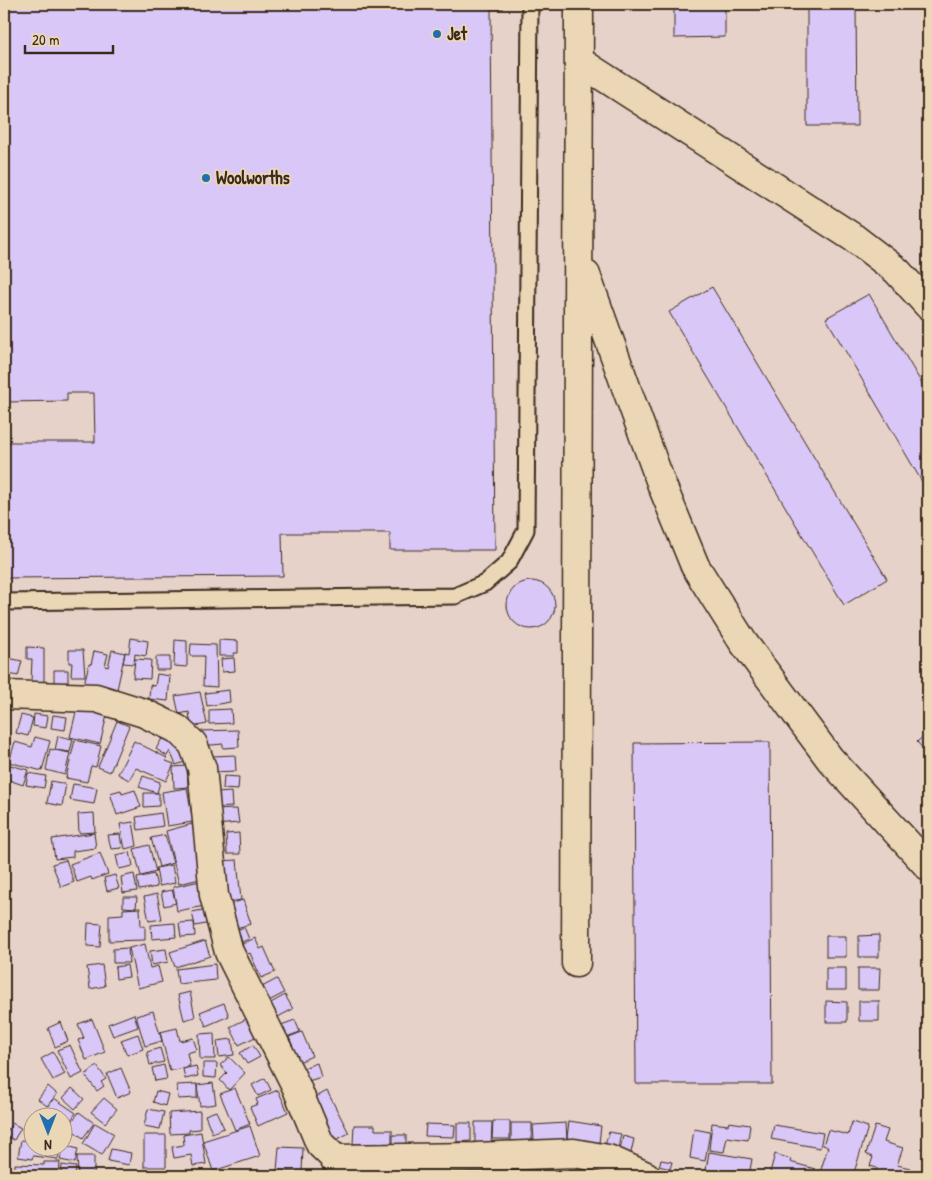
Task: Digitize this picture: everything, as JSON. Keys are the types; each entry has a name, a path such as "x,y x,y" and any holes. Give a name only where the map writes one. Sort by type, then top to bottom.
{"street":[{"path":"576,962 579,4"},
{"path":"579,61 854,238 896,271 928,305"},
{"path":"579,254 661,483 695,566 743,642 830,759 928,866"},
{"path":"4,695 96,698 144,713 177,729 193,744 202,768 214,895 230,952 296,1086 320,1144 343,1168 458,1158 574,1153 608,1159 646,1176"}],"lane":[{"path":"4,602 455,596 485,583 509,562 526,530 530,4"}],"building":[{"path":"4,4 503,4 503,9 491,9 495,550 390,550 390,533 282,533 283,576 4,578 4,442 95,442 94,393 67,393 67,401 4,402"},
{"path":"674,4 725,4 725,37 674,38"},
{"path":"807,4 856,4 857,126 807,126"},
{"path":"712,287 887,579 844,605 669,312"},
{"path":"869,294 928,394 928,492 826,318"},
{"path":"531,581 540,583 548,588 553,596 555,605 553,614 548,622 540,627 531,629 522,627 514,622 509,614 507,605 509,596 514,588 522,583"},
{"path":"131,638 148,641 146,656 135,654 134,664 123,663 125,652 129,653"},
{"path":"175,640 187,641 187,667 174,666"},
{"path":"219,640 238,641 238,653 234,653 234,656 219,656"},
{"path":"191,644 216,645 217,687 203,686 204,656 190,656"},
{"path":"27,647 44,648 44,682 31,682 32,659 27,659"},
{"path":"69,650 83,650 85,676 71,676 72,663 69,663"},
{"path":"112,650 125,653 116,694 84,684 94,651 108,654 105,666 108,667"},
{"path":"156,657 170,657 170,670 156,670"},
{"path":"8,658 22,661 18,676 5,673"},
{"path":"234,658 235,671 222,672 221,659"},
{"path":"135,659 151,660 150,679 133,678"},
{"path":"54,670 68,670 68,684 54,684"},
{"path":"157,674 170,676 168,701 149,699 150,685 155,686"},
{"path":"229,690 230,702 207,706 205,693"},
{"path":"200,692 207,724 191,727 189,712 179,714 175,696"},
{"path":"77,708 107,715 100,744 70,737"},
{"path":"231,709 232,723 209,724 209,710"},
{"path":"4,710 7,710 4,743"},
{"path":"34,714 48,716 46,728 33,726"},
{"path":"21,715 33,718 28,736 16,733"},
{"path":"53,715 67,717 65,730 51,728"},
{"path":"117,721 129,726 110,772 98,767"},
{"path":"238,730 239,747 223,748 223,744 200,746 198,731"},
{"path":"928,732 928,754 917,742"},
{"path":"164,735 184,750 188,761 176,765 170,751 167,756 156,749"},
{"path":"58,736 73,739 70,752 55,750"},
{"path":"35,737 50,741 42,771 9,762 15,742 32,747"},
{"path":"75,740 101,746 96,767 91,766 87,782 66,778"},
{"path":"134,741 167,758 166,761 174,764 166,781 136,768 129,780 118,774"},
{"path":"770,742 772,1084 636,1084 634,743"},
{"path":"50,749 70,753 65,775 46,770"},
{"path":"235,755 236,771 213,772 213,756"},
{"path":"10,765 28,770 23,785 6,779"},
{"path":"187,766 188,787 174,788 173,767"},
{"path":"28,773 46,776 44,788 26,785"},
{"path":"143,776 160,782 157,793 139,787"},
{"path":"224,776 239,777 238,790 223,789"},
{"path":"51,781 66,784 62,806 47,803"},
{"path":"73,784 97,788 94,804 70,800"},
{"path":"187,788 193,822 167,826 162,792"},
{"path":"121,790 122,794 135,790 141,807 117,815 110,793"},
{"path":"231,792 232,807 218,808 217,793"},
{"path":"144,793 159,793 159,806 144,807"},
{"path":"237,809 239,823 215,825 214,810"},
{"path":"94,813 95,832 79,833 78,814"},
{"path":"161,813 163,826 138,830 136,817"},
{"path":"133,822 137,846 125,849 120,824"},
{"path":"192,824 204,878 179,884 166,831"},
{"path":"94,833 96,848 73,851 73,857 55,859 52,839"},
{"path":"239,833 240,854 227,854 226,834"},
{"path":"120,834 122,848 111,849 108,835"},
{"path":"165,835 173,863 159,867 151,838"},
{"path":"149,845 156,872 141,876 134,849"},
{"path":"130,852 133,866 119,869 116,855"},
{"path":"100,853 108,874 92,880 91,877 77,882 70,864"},
{"path":"66,860 74,882 61,887 52,864"},
{"path":"237,860 241,900 223,903 219,861"},
{"path":"172,865 175,883 159,886 156,868"},
{"path":"134,874 137,891 123,893 121,877"},
{"path":"154,874 157,887 139,890 137,878"},
{"path":"115,875 119,888 107,891 104,878"},
{"path":"200,881 205,906 177,911 173,887"},
{"path":"172,890 176,903 164,906 161,892"},
{"path":"157,894 162,919 149,921 144,897"},
{"path":"123,897 137,897 136,908 123,907"},
{"path":"243,900 251,924 232,929 226,905"},
{"path":"140,908 141,926 145,926 145,940 109,941 109,915 123,914 123,909"},
{"path":"208,909 211,923 195,926 192,912"},
{"path":"194,922 195,936 181,937 179,923"},
{"path":"88,923 102,924 100,947 87,946"},
{"path":"175,923 176,937 152,939 151,925"},
{"path":"244,927 249,939 237,944 232,932"},
{"path":"879,935 879,957 859,957 859,936"},
{"path":"826,936 846,936 846,957 826,957"},
{"path":"255,938 260,949 264,947 275,972 261,978 250,953 245,955 240,945"},
{"path":"205,941 210,956 175,967 170,952"},
{"path":"145,944 150,968 158,966 162,982 138,988 129,948"},
{"path":"128,948 129,963 113,963 113,949"},
{"path":"166,949 168,962 152,965 150,951"},
{"path":"215,964 216,980 178,984 176,969"},
{"path":"102,965 105,986 90,989 87,967"},
{"path":"127,965 129,977 116,979 115,967"},
{"path":"826,968 846,968 846,990 826,990"},
{"path":"858,968 880,968 879,990 858,990"},
{"path":"277,979 284,993 267,1002 260,988"},
{"path":"190,992 195,1017 184,1020 178,995"},
{"path":"285,995 293,1009 276,1018 269,1004"},
{"path":"826,1001 847,1002 847,1022 826,1022"},
{"path":"859,1001 879,1001 879,1021 859,1021"},
{"path":"224,1003 229,1016 206,1026 200,1012"},
{"path":"153,1011 162,1041 145,1046 136,1016"},
{"path":"134,1014 138,1027 113,1036 108,1024"},
{"path":"252,1016 261,1034 239,1045 230,1027"},
{"path":"92,1019 105,1052 86,1060 78,1040 84,1038 78,1024"},
{"path":"295,1020 300,1032 286,1037 281,1025"},
{"path":"61,1022 68,1041 55,1047 48,1028"},
{"path":"177,1028 180,1041 193,1038 197,1050 187,1053 190,1066 170,1071 160,1032"},
{"path":"302,1032 312,1056 299,1062 289,1037"},
{"path":"214,1033 215,1059 200,1059 199,1034"},
{"path":"138,1034 143,1049 127,1055 121,1040"},
{"path":"232,1039 234,1055 219,1057 217,1041"},
{"path":"70,1045 83,1073 71,1079 57,1050"},
{"path":"253,1045 260,1057 247,1064 240,1053"},
{"path":"160,1048 164,1062 150,1065 147,1052"},
{"path":"53,1052 65,1074 53,1080 41,1059"},
{"path":"229,1057 245,1073 229,1090 220,1080 227,1073 220,1065"},
{"path":"203,1063 217,1063 216,1078 203,1077"},
{"path":"317,1063 321,1077 302,1083 298,1070"},
{"path":"164,1065 167,1079 155,1081 152,1068"},
{"path":"97,1066 106,1079 101,1082 104,1086 97,1091 85,1075"},
{"path":"196,1066 198,1076 185,1079 183,1069"},
{"path":"121,1068 131,1092 117,1098 107,1074"},
{"path":"265,1078 271,1090 258,1096 252,1085"},
{"path":"213,1083 216,1104 200,1106 197,1085"},
{"path":"197,1084 197,1098 178,1099 177,1085"},
{"path":"48,1086 57,1094 47,1106 38,1099"},
{"path":"72,1088 84,1099 75,1109 63,1098"},
{"path":"235,1088 250,1124 235,1130 220,1094"},
{"path":"278,1090 288,1112 258,1126 250,1107 258,1104 256,1099"},
{"path":"156,1091 168,1094 165,1106 153,1102"},
{"path":"327,1091 349,1133 332,1142 309,1101"},
{"path":"54,1098 69,1108 48,1108"},
{"path":"104,1098 117,1109 105,1123 91,1112"},
{"path":"148,1109 164,1112 160,1129 144,1126"},
{"path":"72,1110 76,1113 72,1119"},
{"path":"200,1111 200,1129 189,1130 189,1133 170,1134 169,1113"},
{"path":"216,1111 224,1128 212,1133 205,1115"},
{"path":"79,1112 94,1123 83,1138 72,1130 72,1122"},
{"path":"493,1121 510,1121 510,1139 492,1139"},
{"path":"569,1121 601,1126 599,1143 567,1138"},
{"path":"475,1122 492,1122 491,1148 475,1148"},
{"path":"729,1122 750,1125 748,1140 727,1137 724,1152 709,1150 712,1123 728,1125"},
{"path":"852,1122 868,1127 853,1176 819,1176 828,1147 823,1145 828,1130 848,1135"},
{"path":"12,1123 21,1128 14,1140 4,1135 4,1128 8,1130"},
{"path":"95,1123 114,1134 102,1155 83,1144"},
{"path":"457,1123 471,1123 471,1141 457,1142"},
{"path":"511,1123 532,1123 532,1144 511,1144"},
{"path":"566,1123 567,1139 534,1141 533,1125"},
{"path":"426,1124 455,1125 454,1137 425,1136"},
{"path":"354,1125 375,1125 375,1130 392,1130 392,1144 353,1144"},
{"path":"774,1125 823,1133 820,1148 771,1139"},
{"path":"250,1126 260,1156 213,1171 203,1141"},
{"path":"875,1126 888,1130 884,1142 903,1148 897,1165 910,1168 907,1176 874,1176 877,1168 870,1166 873,1157 866,1154"},
{"path":"694,1129 710,1132 705,1161 690,1158"},
{"path":"201,1132 206,1164 193,1166 191,1155 174,1158 172,1147 184,1145 183,1135"},
{"path":"609,1132 621,1134 618,1148 605,1145"},
{"path":"144,1135 166,1135 166,1167 144,1167"},
{"path":"393,1135 406,1135 406,1148 393,1148"},
{"path":"623,1136 634,1139 630,1157 619,1154"},
{"path":"21,1140 22,1140 22,1158 18,1157"},
{"path":"72,1147 78,1149 75,1163 60,1160 61,1158 72,1158"},
{"path":"279,1147 303,1148 302,1172 277,1171"},
{"path":"111,1149 131,1153 129,1165 108,1161"},
{"path":"709,1152 752,1159 749,1176 733,1174 733,1176 705,1176"},
{"path":"775,1154 791,1159 790,1162 815,1169 813,1176 769,1176"},
{"path":"77,1156 94,1156 94,1174 78,1174"},
{"path":"661,1160 672,1162 670,1169 659,1166"},
{"path":"44,1162 60,1162 59,1176 15,1176 15,1164 44,1165"},
{"path":"396,1162 408,1172 405,1176 386,1176"},
{"path":"433,1162 455,1163 454,1176 432,1176"},
{"path":"473,1162 508,1163 507,1176 472,1176"},
{"path":"515,1163 545,1166 544,1176 513,1176"},
{"path":"62,1165 76,1167 75,1176 61,1176"},
{"path":"455,1170 472,1172 472,1176 455,1176"}],"place":[{"name":"Jet","path":"437,34"},
{"name":"Woolworths","path":"206,178"}]}
